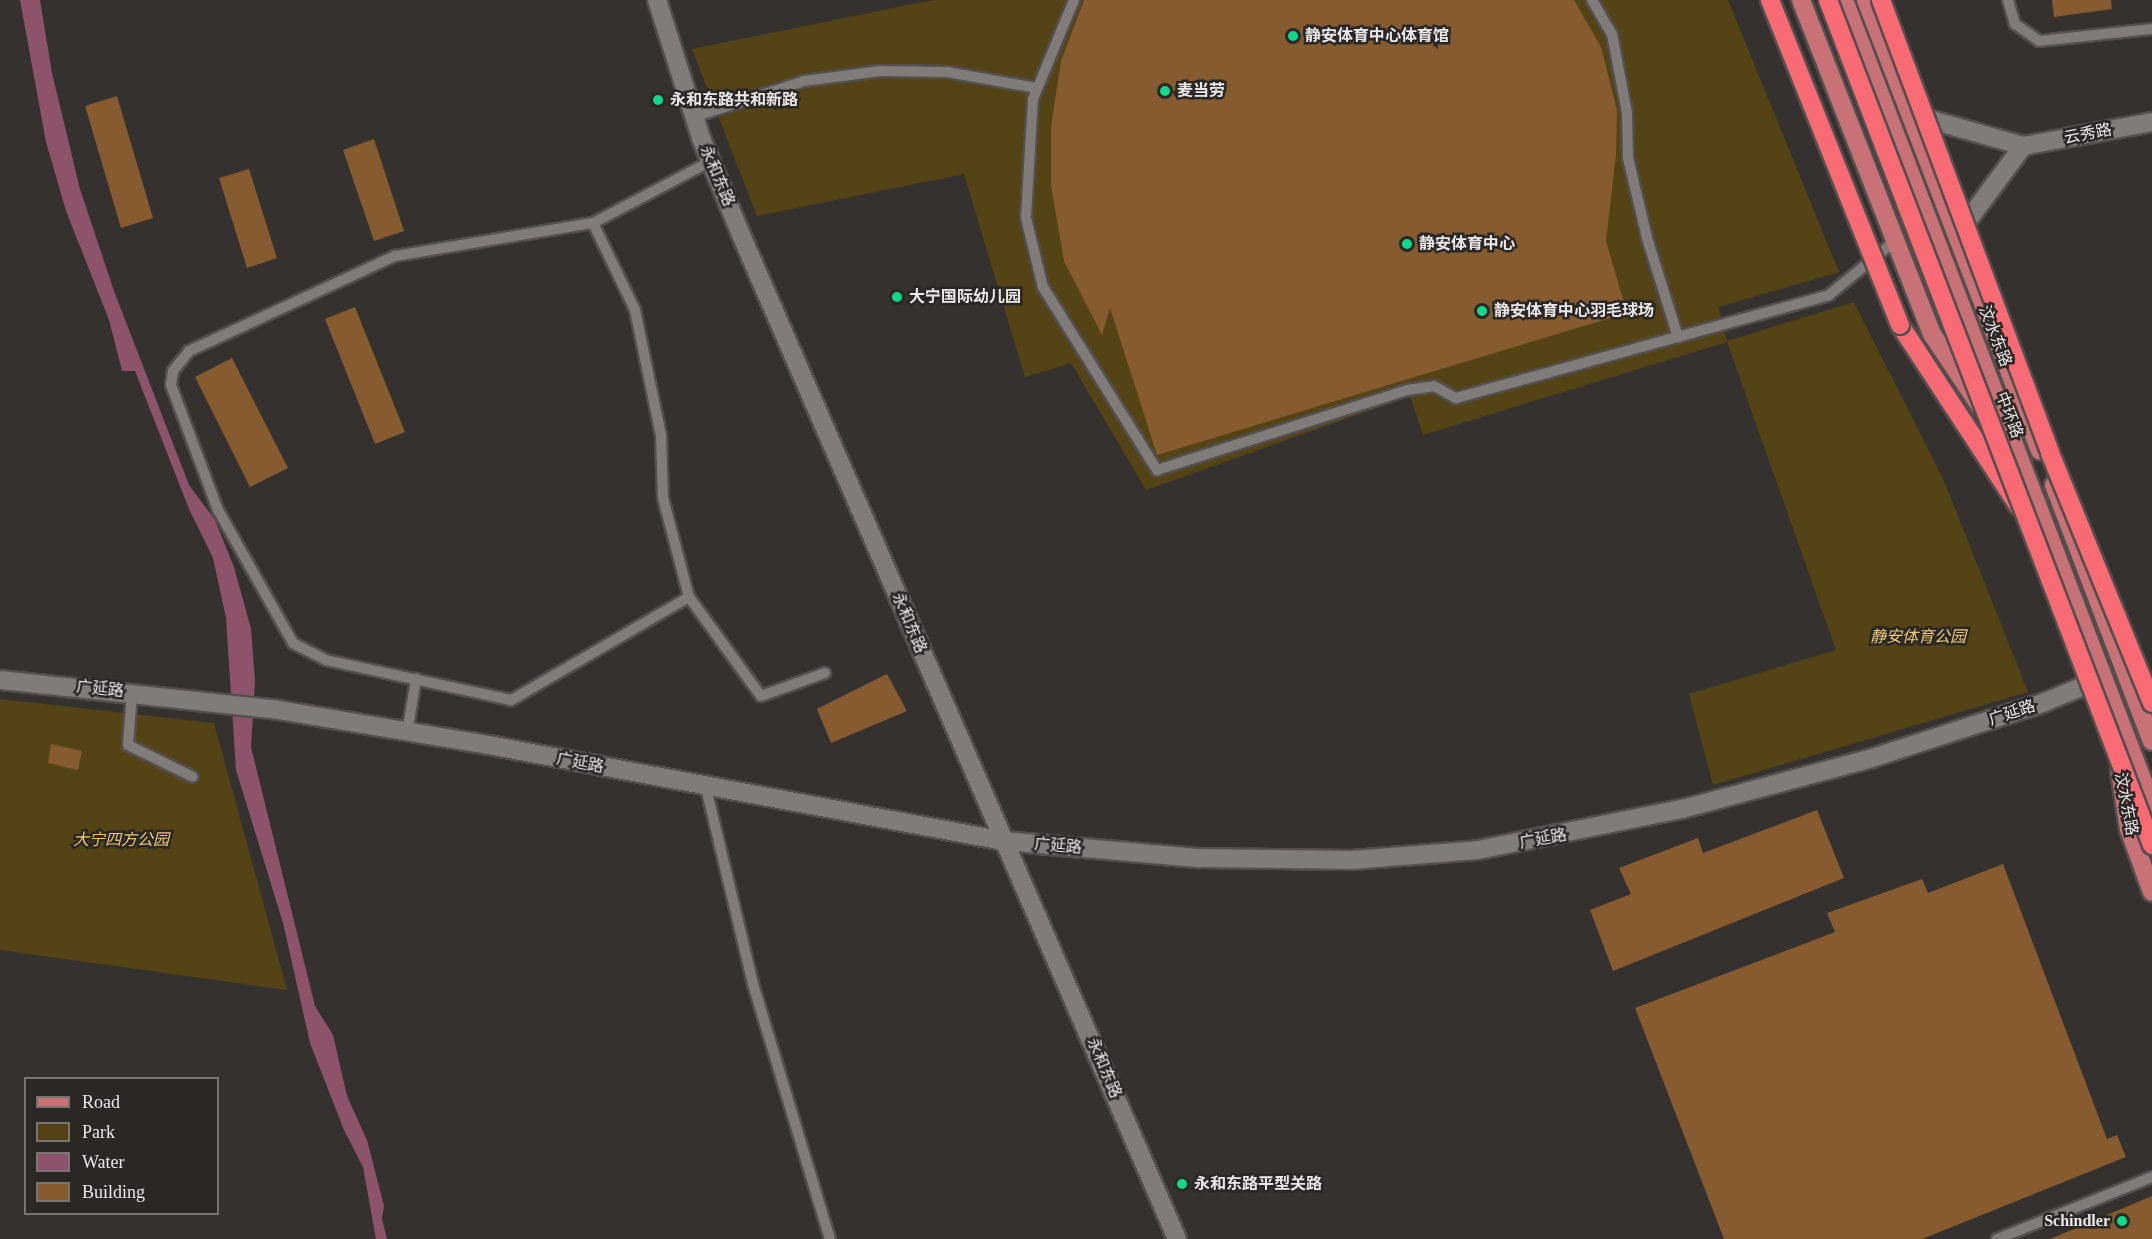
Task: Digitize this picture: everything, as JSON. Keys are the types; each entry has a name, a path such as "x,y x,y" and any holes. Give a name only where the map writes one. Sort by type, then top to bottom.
{"highway":[{"path":"1770,0 1900,325 1984,458 2032,524"},
{"name":"中环路","path":"1828,0 2032,524 2152,844"},
{"name":"中环路","path":"1881,0 2050,453 2152,703"},
{"path":"1890,0 2030,385 2050,453"}],"main road":[{"name":"汶水东路","path":"1801,0 1932,334 2027,478"},
{"name":"汶水东路","path":"1844,0 2152,806"},
{"name":"汶水东路","path":"1866,0 2152,741"},
{"name":"汶水东路","path":"2125,670 2152,711"},
{"name":"汶水东路","path":"2105,678 2129,829 2152,892"}],"street":[{"name":"永和东路","path":"657,0 694,117 711,161 1177,1239"},
{"path":"1911,114 2023,146 1957,235"},
{"name":"云秀路","path":"2023,146 2152,122"},
{"name":"广延路","path":"0,680 209,700 273,710 1004,842 1200,858 1352,860 1478,850 1682,809 1872,758 2045,702 2105,678"}],"lane":[{"path":"1074,0 1037,88 1028,155 1026,218 1043,287 1156,470 1407,390 1434,386 1456,398 1829,295 1895,241"},
{"path":"1592,0 1612,34 1627,113 1628,159 1647,238 1678,337"},
{"path":"2008,0 2015,24 2039,41 2152,29"},
{"path":"694,117 804,81 880,71 946,72 1037,88"},
{"path":"690,597 511,700 326,660 293,643 218,510 171,392 173,371 189,351 395,256 593,224 711,161"},
{"path":"593,224 635,310 662,435 663,498 690,597 761,696 825,673"},
{"path":"406,733 416,679"},
{"path":"132,693 128,745 193,777"},
{"path":"706,788 753,984 830,1239"},
{"path":"1997,1239 2152,1177"}],"green space":[{"name":"静安体育中心","path":"933,0 1728,0 1839,272 1718,307 1727,341 1854,302 1944,481 2028,692 1713,785 1689,694 1836,650 1727,342 1423,435 1410,396 1146,490 1071,363 1025,377 964,174 757,216 692,49"},
{"name":"大宁四方公园","path":"0,699 214,723 287,990 0,950"}],"water":[{"path":"20,0 40,0 52,73 80,189 114,291 189,485 215,520 234,567 251,629 255,681 251,747 315,1006 333,1035 347,1096 367,1140 384,1206 382,1219 387,1239 376,1239 363,1167 344,1130 310,1043 283,923 236,770 226,618 213,558 189,509 135,371 122,371 109,320 66,211 46,142"}],"building":[{"path":"1084,0 1574,0 1601,47 1617,110 1616,154 1606,241 1627,313 1157,455 1110,308 1102,335 1064,261 1051,186 1051,127 1061,61"},
{"path":"2052,0 2111,0 2112,9 2054,17"},
{"path":"117,96 153,218 121,228 85,106"},
{"path":"374,139 404,231 374,241 343,150"},
{"path":"249,169 277,258 247,268 219,178"},
{"path":"355,307 405,432 375,444 325,319"},
{"path":"232,358 288,468 250,487 195,377"},
{"path":"887,674 907,711 831,743 817,709"},
{"path":"51,744 82,751 78,770 48,763"},
{"path":"1817,810 1844,878 1613,971 1590,910 1631,894 1619,868 1698,838 1703,853"},
{"path":"2003,864 2107,1139 2117,1135 2126,1157 1922,1239 1724,1239 1635,1008 1835,932 1827,913 1922,879 1928,893"},
{"name":"Schindler","path":"2152,1196 2152,1239 2050,1239"}],"place":[{"name":"静安体育中心体育馆","path":"1293,36"},
{"name":"麦当劳","path":"1165,91"},
{"name":"永和东路共和新路","path":"658,100"},
{"name":"静安体育中心","path":"1407,244"},
{"name":"大宁国际幼儿园","path":"897,297"},
{"name":"静安体育中心羽毛球场","path":"1482,311"},
{"name":"永和东路平型关路","path":"1182,1184"},
{"name":"Schindler","path":"2122,1221"}],"park label":[{"name":"静安体育公园","path":"1918,637"}]}
